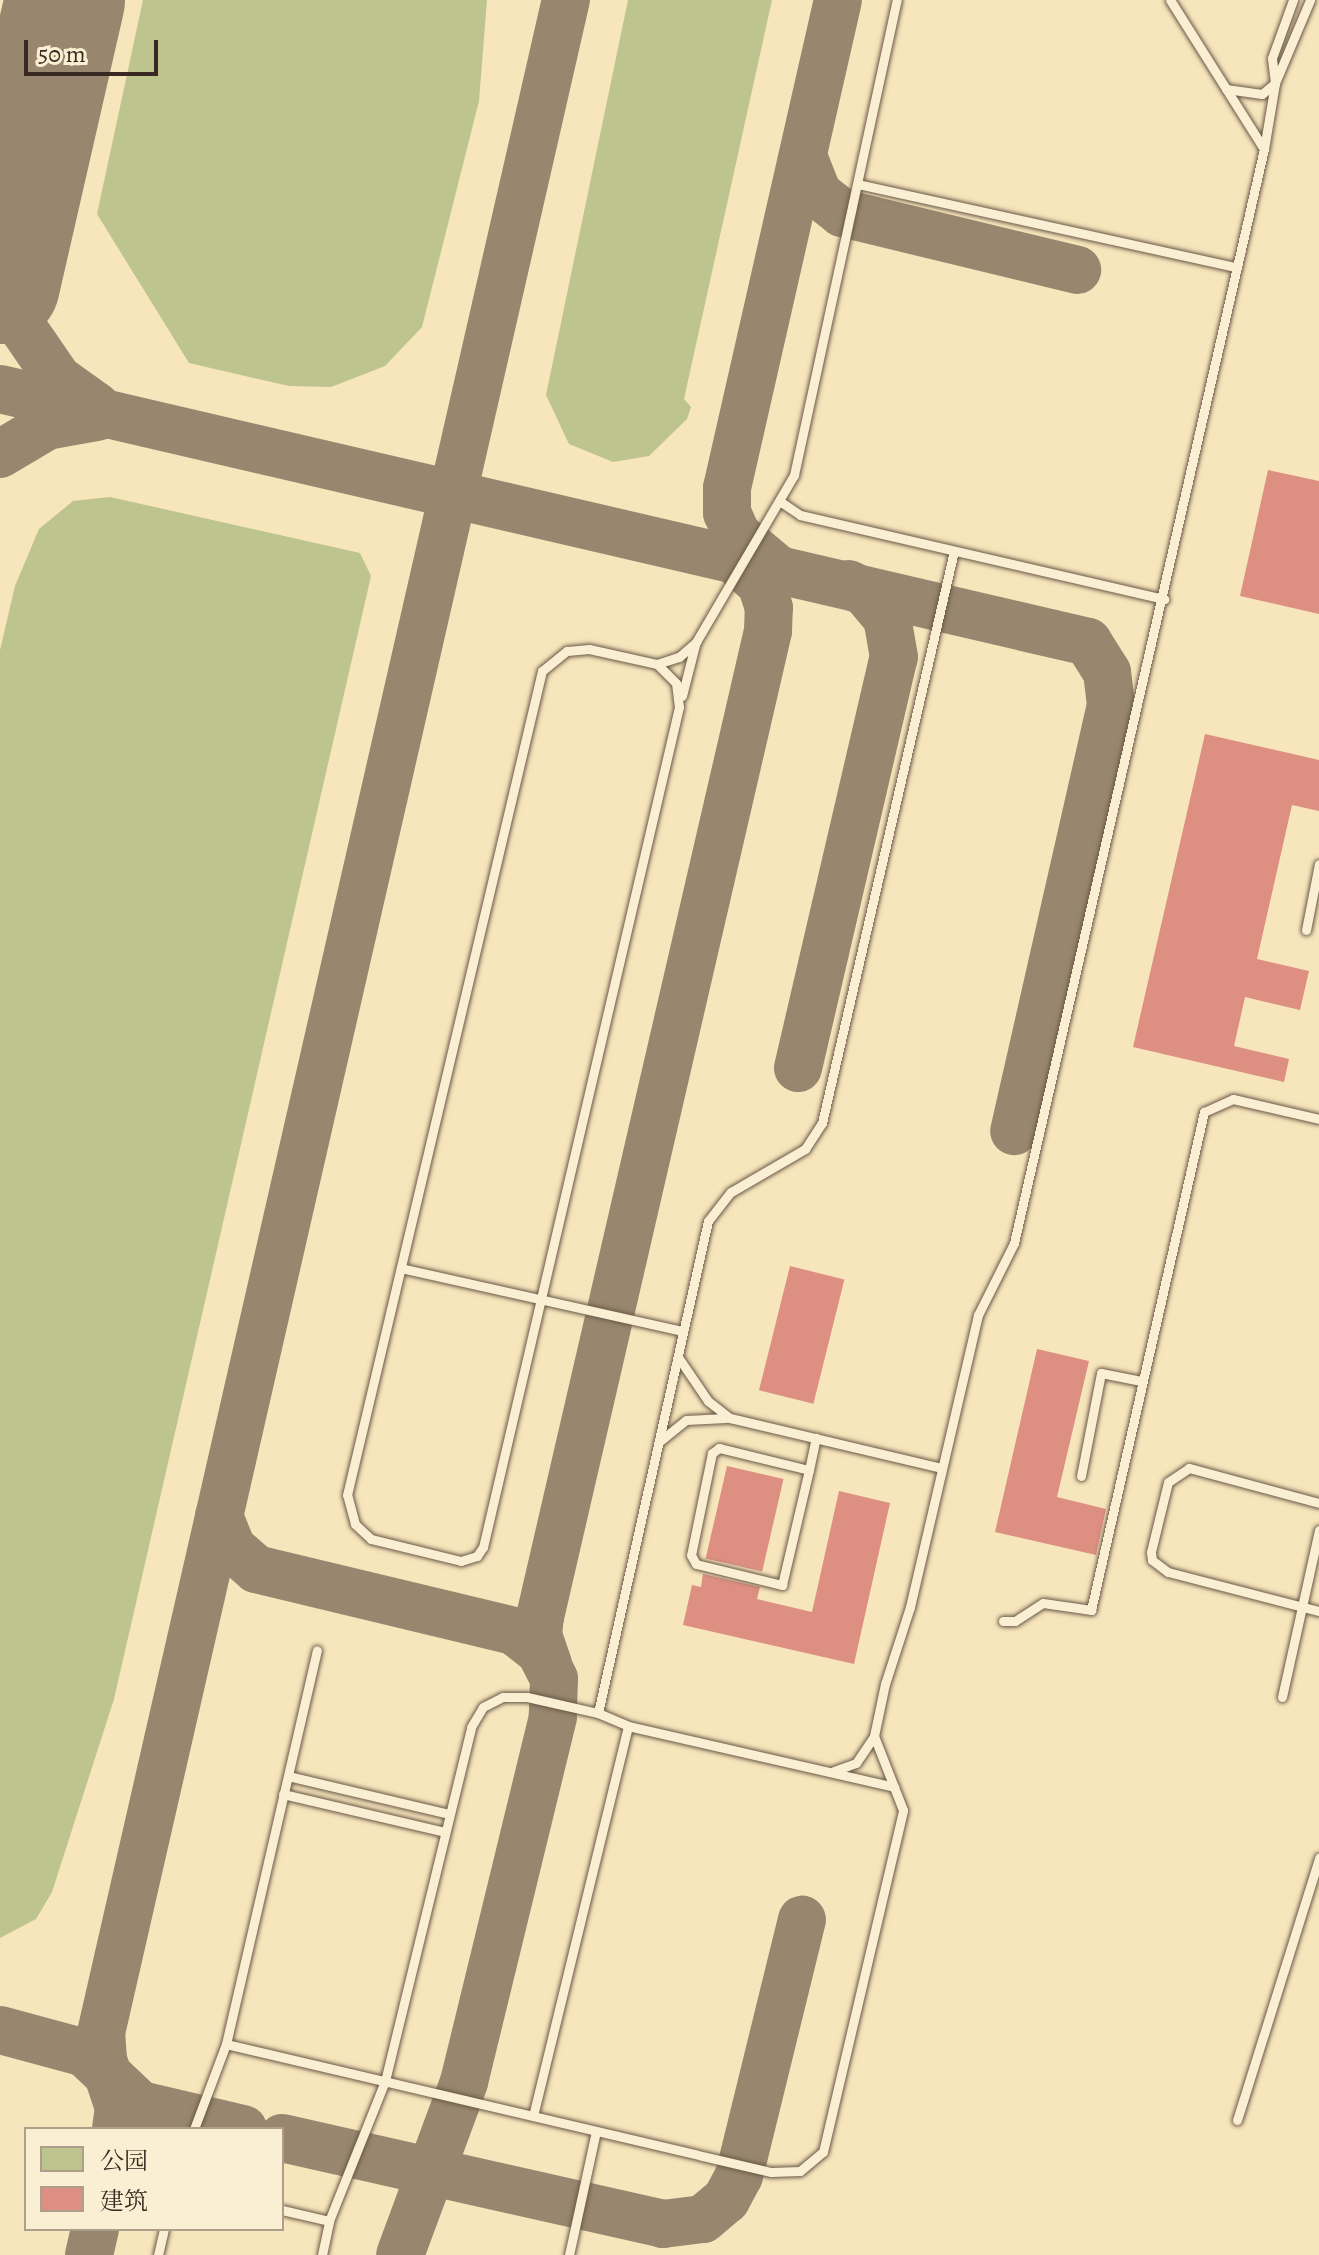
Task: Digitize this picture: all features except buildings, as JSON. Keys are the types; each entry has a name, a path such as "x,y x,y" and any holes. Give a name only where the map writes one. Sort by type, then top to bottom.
{"lane":[{"path":"696,642 679,657 657,664 578,648 557,656 542,671 347,1504 355,1524 371,1539 461,1561 477,1556 483,1547 696,642 781,502 800,459 897,0"},
{"path":"1170,0 1264,149"},
{"path":"1275,83 1272,58 1293,0"},
{"path":"828,1772 856,1763 874,1736 978,1315 1014,1243 1164,599 1264,149 1275,83 1310,0"},
{"path":"1226,89 1262,94 1275,83"},
{"path":"858,184 1237,267"},
{"path":"781,502 800,515 1164,599"},
{"path":"598,1713 708,1221 716,1206 744,1183 805,1149 822,1123 954,551"},
{"path":"657,664 676,683 679,707"},
{"path":"1306,930 1319,867"},
{"path":"1003,1621 1015,1621 1043,1603 1091,1610 1204,1112 1233,1099 1319,1119"},
{"path":"401,1268 683,1331"},
{"path":"678,1357 708,1401 730,1418"},
{"path":"1081,1476 1101,1373 1141,1381"},
{"path":"658,1444 686,1420 730,1418 942,1468"},
{"path":"809,1470 719,1448 712,1453 691,1555 696,1564 782,1585 809,1470 816,1438"},
{"path":"1319,1503 1189,1468 1168,1482 1151,1552 1152,1560 1168,1572 1319,1611"},
{"path":"1282,1697 1319,1530"},
{"path":"195,2127 226,2044 317,1650"},
{"path":"322,2255 329,2221 385,2081 471,1727 483,1707 515,1696 598,1713 628,1726 894,1787"},
{"path":"533,2116 628,1726"},
{"path":"226,2044 782,2174 800,2171 816,2161 823,2152 903,1810 874,1736"},
{"path":"288,1776 449,1814"},
{"path":"283,1794 445,1832"},
{"path":"1237,2120 1319,1858"},
{"path":"569,2255 596,2131"},
{"path":"284,2210 329,2221"},
{"path":"158,2255 164,2231"}],"green space":[{"path":"143,0 487,0 479,101 422,327 385,366 331,387 289,386 189,363 97,214"},
{"path":"628,0 772,0 684,399 691,407 687,419 649,456 613,462 569,444 546,395"},
{"path":"110,497 360,553 371,576 114,1699 52,1892 36,1919 0,1938 0,650 15,586 39,529 73,501"}],"taxiway":[{"path":"116,2127 119,2108 103,2060 101,2033 566,0"},
{"path":"774,566 737,535 727,513 727,488 838,0"},
{"path":"803,156 818,194 842,213 1077,270"},
{"path":"9,244 11,293 25,331 58,379 96,406"},
{"path":"0,389 1088,642 1107,672 1111,705 1014,1131"},
{"path":"0,454 47,426 97,417"},
{"path":"548,1664 538,1635 540,1617 768,631 769,608 761,584 731,557"},
{"path":"798,1068 894,657 887,618 866,593 849,584"},
{"path":"219,1516 232,1548 256,1569 514,1631 540,1651 554,1679 553,1717 464,2082 400,2255"},
{"path":"284,2138 663,2224 703,2219 726,2200 739,2176 802,1920"},
{"path":"0,2030 85,2053 140,2105 234,2127"},
{"path":"89,2255 95,2231"}],"runway":[{"path":"0,284 65,0"}]}
